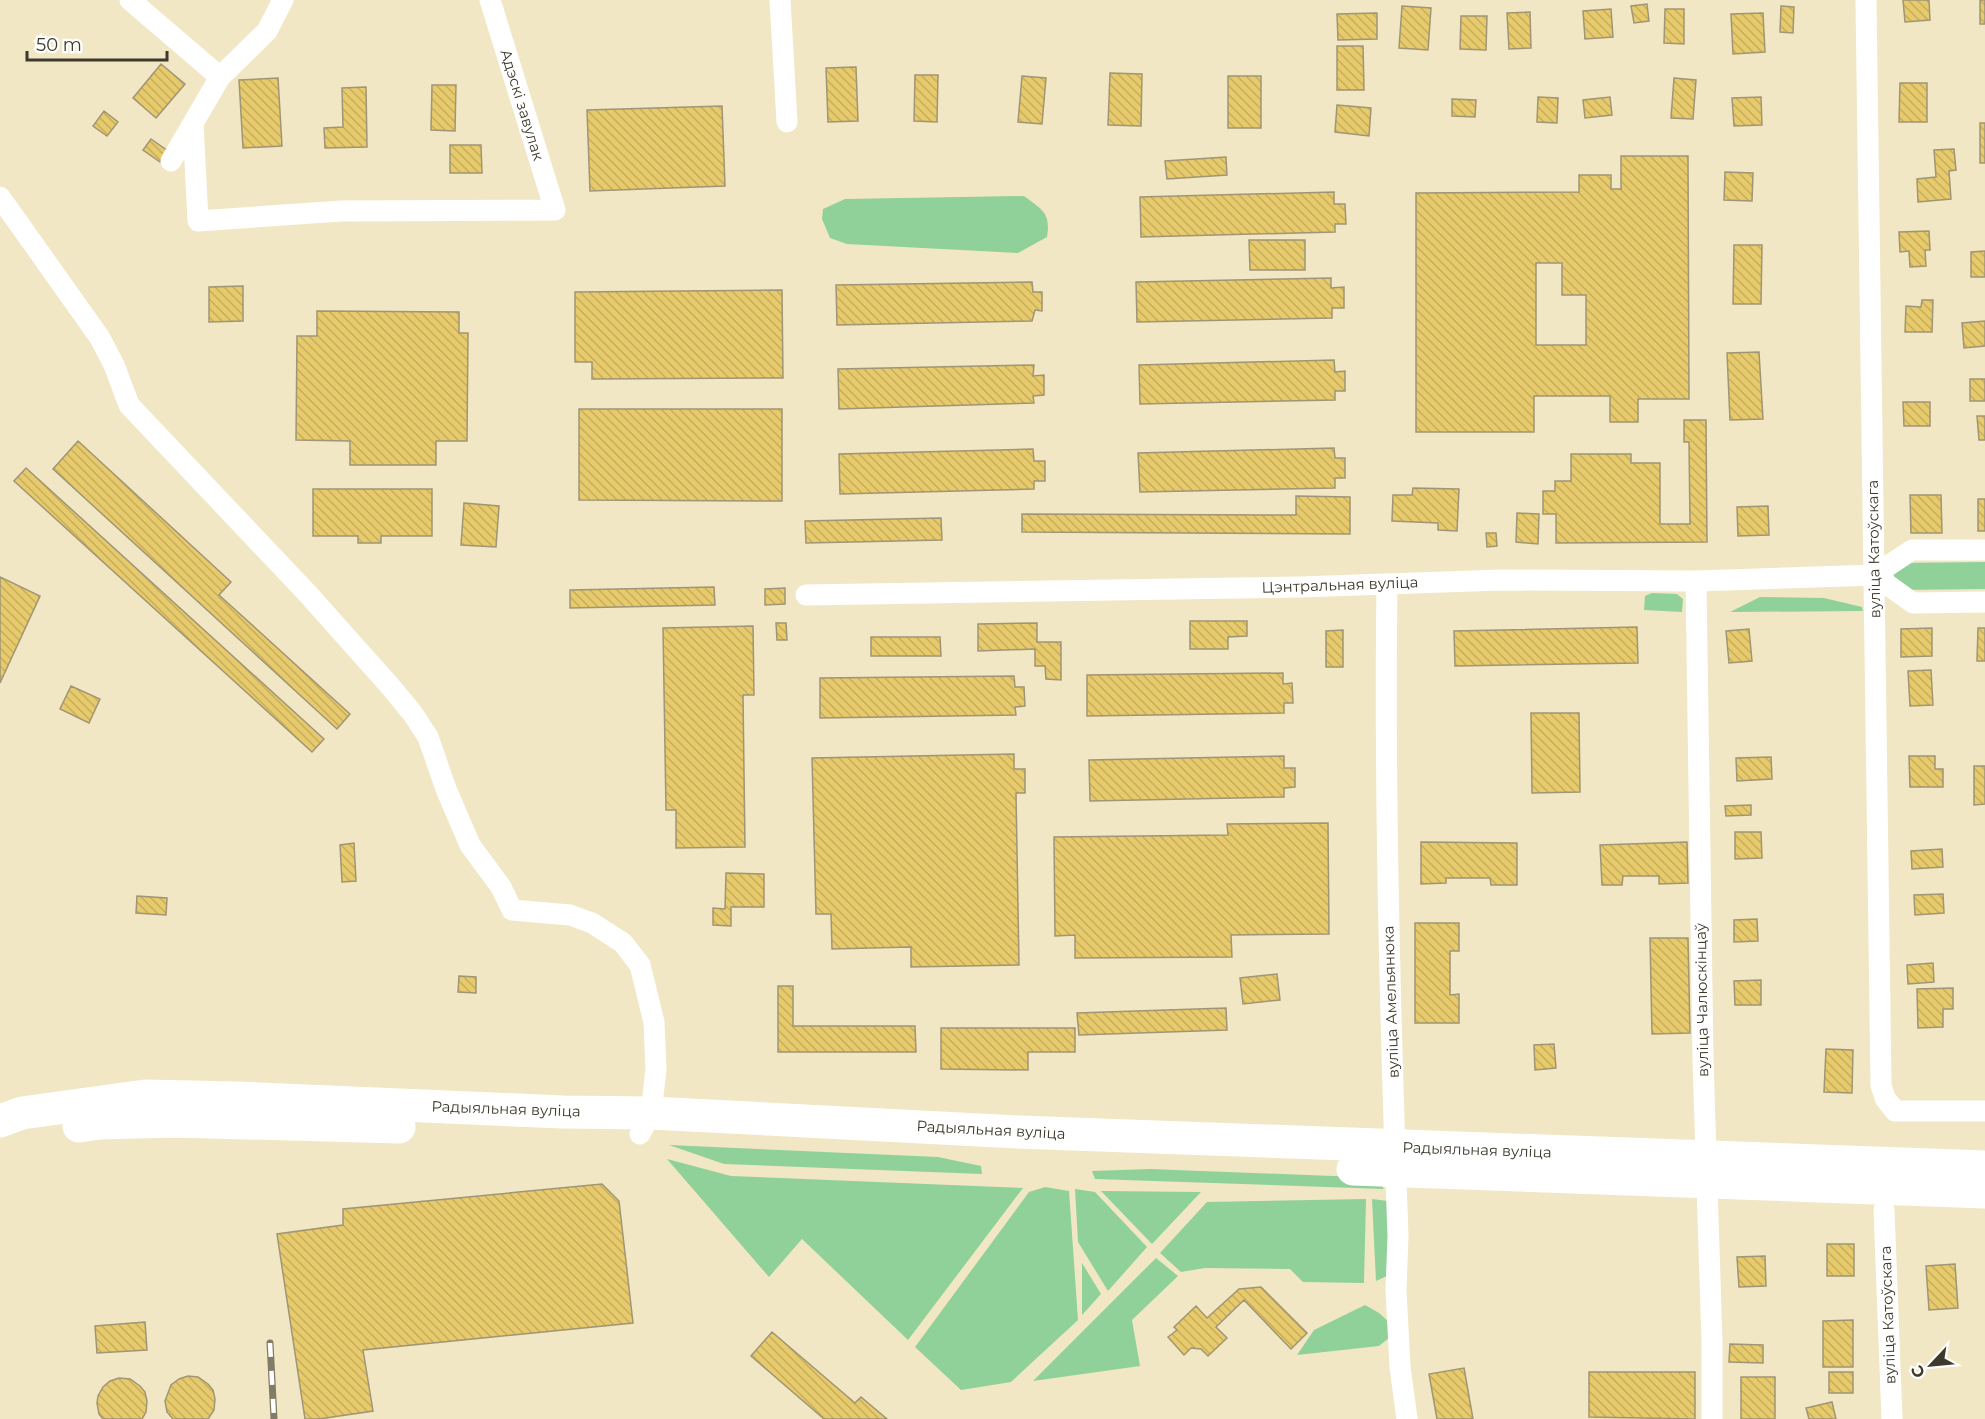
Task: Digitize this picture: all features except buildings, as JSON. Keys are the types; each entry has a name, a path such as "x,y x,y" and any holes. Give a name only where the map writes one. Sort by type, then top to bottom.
{"main road":[{"name":"Радыяльная вуліца","path":"0,1121 22,1113 145,1096 563,1112 646,1123"},
{"name":"Радыяльная вуліца","path":"0,1131 16,1134 100,1123 175,1121 646,1123 1018,1132 1396,1159 1705,1169 1985,1167"},
{"name":"Радыяльная вуліца","path":"1705,1169 1985,1192"}],"street":[{"path":"130,0 220,77"},
{"path":"171,161 220,77 267,31 283,0"},
{"name":"Адэскі завулак","path":"193,123 198,221 341,212 555,210 490,0"},
{"path":"780,0 787,122"},
{"name":"вуліца Катоўскага","path":"1866,0 1881,1085 1885,1098 1895,1111 1985,1111"},
{"path":"0,197 100,338 114,365 129,405 307,592 413,714 428,737 446,789 470,845 501,887 512,910 570,915 592,923 623,943 640,965 654,1023 656,1069 646,1123"},
{"path":"1985,550 1912,550 1874,574 1913,603 1985,602"},
{"name":"Цэнтральная вуліца","path":"806,595 1387,585 1501,580 1695,581 1874,574"},
{"name":"вуліца Чалюскінцаў","path":"1695,581 1705,1169 1712,1342 1712,1419"},
{"name":"вуліца Амельянюка","path":"1387,585 1385,746 1396,1159 1396,1290 1400,1367 1407,1419"},
{"name":"вуліца Катоўскага","path":"1884,1210 1892,1419"}],"green space":[{"path":"1024,196 1044,212 1048,229 1047,237 1018,253 847,244 830,238 822,219 823,209 845,199"},
{"path":"1985,562 1985,589 1903,590 1894,577 1895,570 1901,563"},
{"path":"1652,593 1677,594 1683,599 1682,612 1644,610 1645,596"},
{"path":"1760,597 1824,598 1862,607 1863,611 1730,612"},
{"path":"669,1145 938,1157 981,1166 982,1174 724,1164"},
{"path":"667,1159 731,1176 1023,1188 908,1340 802,1239 769,1277"},
{"path":"1150,1169 1358,1177 1379,1182 1384,1189 1095,1179 1092,1171"},
{"path":"1045,1187 1069,1191 1078,1320 1011,1382 961,1390 915,1347 1029,1192"},
{"path":"1075,1189 1095,1192 1147,1247 1108,1291 1078,1242"},
{"path":"1101,1191 1201,1192 1152,1244"},
{"path":"1366,1199 1364,1283 1303,1282 1290,1269 1205,1268 1181,1272 1160,1253 1207,1202"},
{"path":"1372,1199 1388,1201 1389,1275 1376,1281"},
{"path":"1156,1258 1178,1276 1132,1320 1140,1366 1033,1381"},
{"path":"1082,1263 1101,1294 1082,1315"},
{"path":"1365,1305 1379,1313 1392,1325 1390,1337 1379,1346 1297,1355 1314,1330"}],"railway":[{"path":"270,1343 274,1419"}]}
